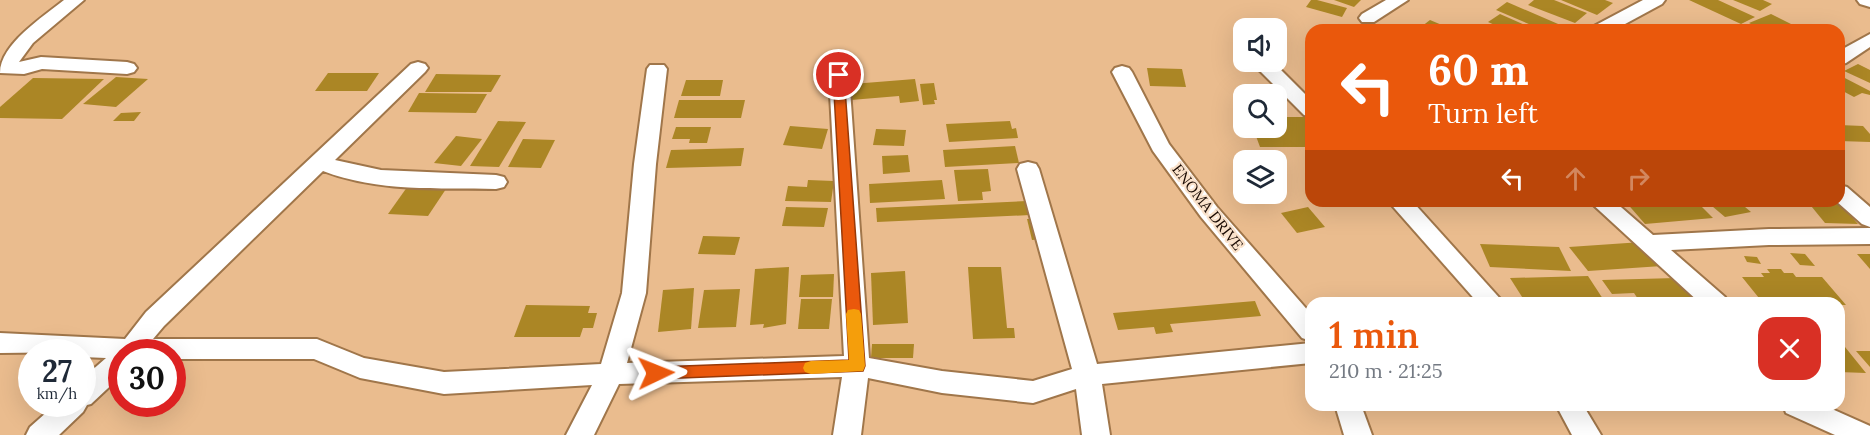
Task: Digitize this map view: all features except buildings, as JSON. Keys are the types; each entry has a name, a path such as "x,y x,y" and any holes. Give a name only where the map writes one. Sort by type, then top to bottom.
{"street":[{"path":"0,86 27,39 75,0"},
{"path":"1368,18 1399,0"},
{"path":"1611,24 1656,0"},
{"path":"1845,55 1870,39"},
{"path":"10,67 41,63 127,68"},
{"path":"140,339 155,319 418,68"},
{"path":"580,435 611,375 634,293 645,164 657,69"},
{"name":"ENOMA DRIVE","path":"1122,72 1160,146 1209,212 1305,324"},
{"path":"1272,72 1305,105"},
{"path":"839,75 857,366 847,435"},
{"path":"318,161 336,170 403,178 496,182"},
{"path":"1028,169 1087,375 1096,435"},
{"path":"1845,197 1870,219"},
{"path":"1404,207 1487,297"},
{"path":"1607,207 1709,297"},
{"path":"1649,243 1769,237 1870,236"},
{"path":"0,343 108,352"},
{"path":"186,352 317,349 360,368 444,384 857,366 942,382 1033,392 1087,375 1305,354"},
{"path":"96,383 108,372"},
{"path":"1350,411 1358,435"},
{"path":"1573,411 1587,435"},
{"path":"1809,411 1862,435"},
{"path":"1836,411 1862,435"},
{"path":"40,435 60,417"}],"slow traffic":[{"path":"811,368 857,366 854,314"}],"route":[{"path":"656,373 857,366 839,75"}]}
